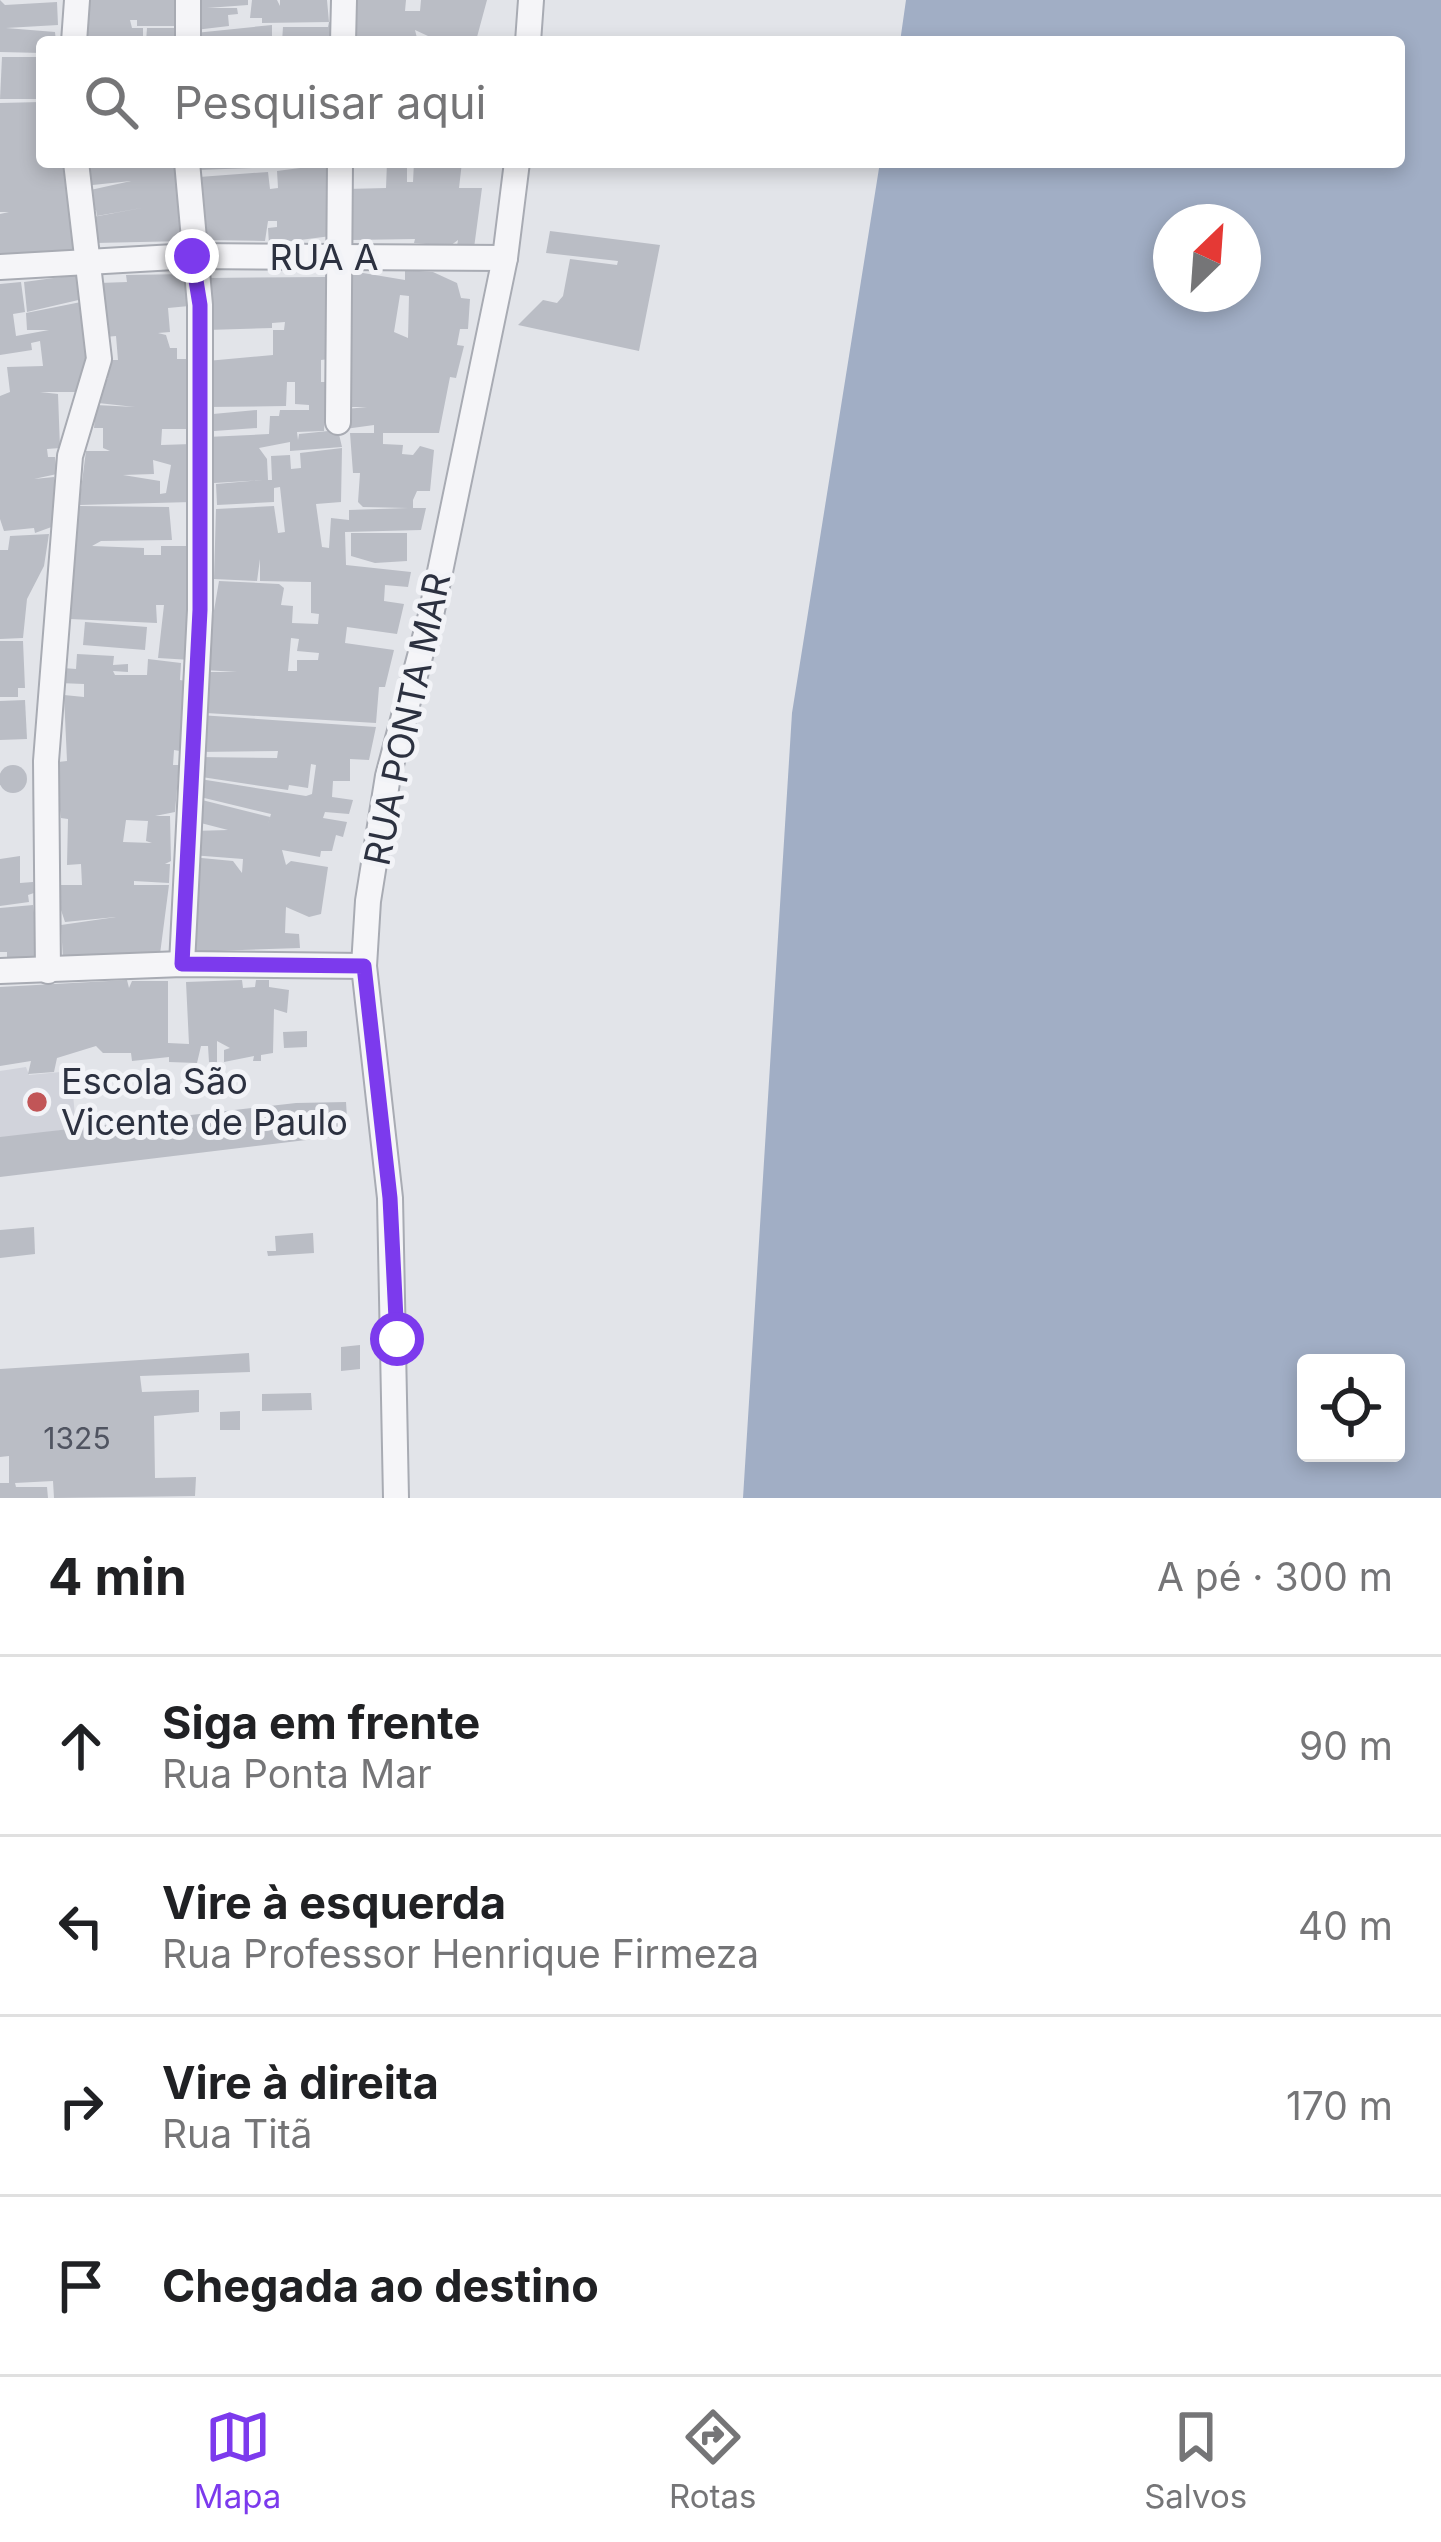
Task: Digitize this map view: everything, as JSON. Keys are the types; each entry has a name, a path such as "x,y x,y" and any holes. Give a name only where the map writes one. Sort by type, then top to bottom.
{"street":[{"path":"74,36 77,0"},
{"path":"188,0 188,36"},
{"path":"343,36 344,0"},
{"path":"528,36 531,0"},
{"path":"48,970 46,761 70,456 99,359 77,168"},
{"path":"182,964 200,610 200,305 187,168"},
{"path":"338,422 340,168"},
{"name":"RUA PONTA MAR","path":"396,1498 390,1198 364,966 388,776 431,615 505,258 516,168"},
{"name":"RUA A","path":"0,267 88,266 192,256 505,258"},
{"path":"0,971 182,964 364,966"}],"shaded area":[{"name":"Escola São Vicente de Paulo","path":"26,1067 29,1075 71,1071 76,1128 0,1139 0,1071"}],"water":[{"path":"906,0 1441,0 1441,1498 743,1498 792,713 879,168 1405,168 1405,36 901,36"}],"building":[{"path":"0,0 5,5 57,2 58,25 6,28 55,32 55,36 36,36 36,53 0,52"},
{"path":"81,0 179,0 177,26 137,26 137,20 130,20 132,28 143,28 143,36 81,36"},
{"path":"195,0 248,0 248,5 207,8 237,8 238,14 228,15 229,26 195,30"},
{"path":"252,0 277,0 280,6 280,0 327,0 329,22 262,23 262,18 250,18"},
{"path":"351,0 406,0 405,11 420,11 421,0 487,0 477,36 428,36 415,30 416,36 350,36"},
{"path":"335,22 335,36 282,36 283,27 328,27"},
{"path":"272,25 272,36 195,33"},
{"path":"147,28 177,28 177,36 146,36"},
{"path":"2,57 36,57 36,99 0,99"},
{"path":"36,102 36,168 66,168 76,251 0,258 0,214 9,212 0,212 0,103"},
{"path":"84,168 181,168 186,241 95,243 93,217 147,207 97,216 96,210 88,211 86,191 131,181 83,186"},
{"path":"328,168 331,236 269,244 268,228 277,227 277,221 268,221 265,241 202,240 199,177 268,172 270,189 278,188 277,171"},
{"path":"387,168 407,168 407,182 413,182 414,168 461,168 459,188 482,188 474,248 457,246 458,240 450,246 414,243 415,239 352,240 346,189 386,188"},
{"path":"550,231 660,245 639,351 518,325 543,300 557,303 563,296 570,259 617,265 618,261 546,253"},
{"path":"345,270 405,280 405,270 433,272 457,283 461,298 470,299 468,329 460,329 457,345 464,346 456,378 450,377 439,433 383,433 383,444 403,445 402,454 413,455 420,446 434,450 430,491 417,491 413,500 413,508 426,508 421,530 345,532 346,565 411,572 408,587 385,585 384,601 404,604 397,634 347,627 345,643 394,650 385,687 379,687 376,723 206,713 204,672 237,672 204,670 219,581 279,584 284,588 281,605 293,606 292,623 318,624 319,614 311,613 311,582 260,581 260,559 257,581 214,579 216,509 274,506 278,533 285,532 280,487 274,488 274,502 217,505 216,484 263,480 214,483 207,437 269,434 270,416 279,416 280,410 309,410 309,405 295,404 295,382 287,382 286,406 206,407 207,361 273,355 273,330 284,330 285,322 272,323 272,328 207,330 205,278 326,277 329,359 321,360 321,382 330,382 331,410 325,410 324,431 297,432 298,440 299,434 338,430 342,447 290,451 290,442 259,448 267,459 268,480 272,480 271,456 290,455 291,469 301,468 300,453 342,448 341,502 316,504 322,547 329,548 331,518 349,520 349,510 408,508 363,507 358,502 360,473 353,473 350,433 374,433 374,425 345,429 346,409 367,407 350,407","holes":["400,295 409,296 408,338 394,332","291,638 299,639 297,651 319,653 318,660 297,660 297,671 288,671"]},
{"path":"188,274 189,306 168,308 170,332 158,333 166,335 170,348 177,348 177,359 190,359 192,429 162,429 161,445 192,444 192,502 79,505 86,451 110,451 103,448 103,428 94,428 96,405 135,407 98,403 101,379 108,379 108,360 118,360 116,336 105,337 99,283 127,282 126,275","holes":["153,460 171,465 166,493 160,494 160,481 123,475 154,474"]},
{"path":"76,275 77,283 85,282 87,298 27,312 24,282"},
{"path":"21,282 25,312 13,314 16,336 49,330 27,330 26,313 86,301 87,365 75,392 40,392 58,394 60,448 47,449 48,457 55,457 57,474 34,479 54,477 57,525 35,533 34,528 4,531 0,519 0,396 10,392 7,367 43,366 40,341 31,343 32,350 0,355 0,284"},
{"path":"257,410 257,428 214,431 213,414"},
{"path":"79,506 169,507 172,540 101,541 92,546 144,548 144,555 161,555 161,546 193,546 191,660 158,658 164,605 156,605 157,623 70,619"},
{"path":"351,533 407,533 407,561 375,563 351,556"},
{"path":"49,534 44,566 27,599 23,638 0,639 0,550 8,550 10,536"},
{"path":"85,622 147,627 145,650 83,645"},
{"path":"0,641 23,641 25,688 18,688 18,697 0,697"},
{"path":"77,654 114,656 113,665 128,664 128,672 113,671 115,675 147,675 148,659 181,663 180,680 186,681 180,751 174,750 173,765 179,765 175,812 155,816 170,816 171,861 165,864 170,864 169,883 134,881 134,885 169,885 160,954 63,959 61,925 116,917 65,922 60,907 60,885 82,885 81,864 67,865 68,819 61,818 57,786 58,762 67,761 64,695 84,697 84,684 59,683 63,668 76,669","holes":["126,820 148,821 146,841 152,843 123,842"]},
{"path":"25,700 27,739 0,740 0,701"},
{"path":"199,715 376,727 369,760 350,759 350,781 333,781 332,797 353,800 349,814 325,812 323,818 347,822 343,837 336,835 332,851 321,851 320,857 282,850 286,865 291,861 328,867 321,914 309,917 286,907 285,933 299,934 300,948 185,952 191,857 233,861 242,873 243,859 191,855 193,831 228,830 193,821 198,799 270,817 268,824 271,814 196,796 200,779 306,796 312,794 316,765 311,764 308,788 289,785 288,790 195,776 197,757 277,758 278,751 196,752"},
{"path":"13,765 23,769 27,779 23,789 13,793 3,789 -1,779 3,769"},
{"path":"20,856 20,883 33,882 34,893 28,895 29,902 0,906 0,859"},
{"path":"33,905 40,957 7,959 7,952 0,952 0,908"},
{"path":"127,980 129,988 132,981 168,981 168,1043 189,1044 186,982 242,980 243,988 255,987 256,980 269,980 269,987 289,990 287,1013 274,1009 273,1053 261,1055 261,1061 253,1061 254,1056 224,1062 224,1050 230,1048 217,1041 217,1062 209,1062 208,1046 201,1046 197,1063 169,1062 169,1057 132,1061 131,1053 103,1053 96,1046 57,1058 54,1072 28,1074 31,1061 0,1066 0,987"},
{"path":"307,1031 307,1047 284,1048 283,1032"},
{"path":"346,1102 348,1135 0,1177 0,1137 296,1103"},
{"path":"34,1227 35,1254 0,1258 0,1230"},
{"path":"313,1233 314,1253 268,1256 267,1251 276,1251 275,1236"},
{"path":"360,1345 360,1369 341,1371 341,1347"},
{"path":"249,1353 250,1372 140,1376 142,1392 199,1390 199,1412 154,1416 155,1478 196,1477 195,1496 54,1498 53,1481 15,1483 16,1487 47,1487 48,1498 0,1498 0,1483 9,1483 9,1456 0,1457 0,1369"},
{"path":"311,1393 312,1410 262,1411 262,1394"},
{"path":"240,1411 240,1430 220,1430 220,1412"}],"place":[{"name":"Escola São Vicente de Paulo","path":"37,1102"}],"route":[{"path":"192,256 200,305 200,610 182,964 364,966 390,1198 397,1339"}]}
